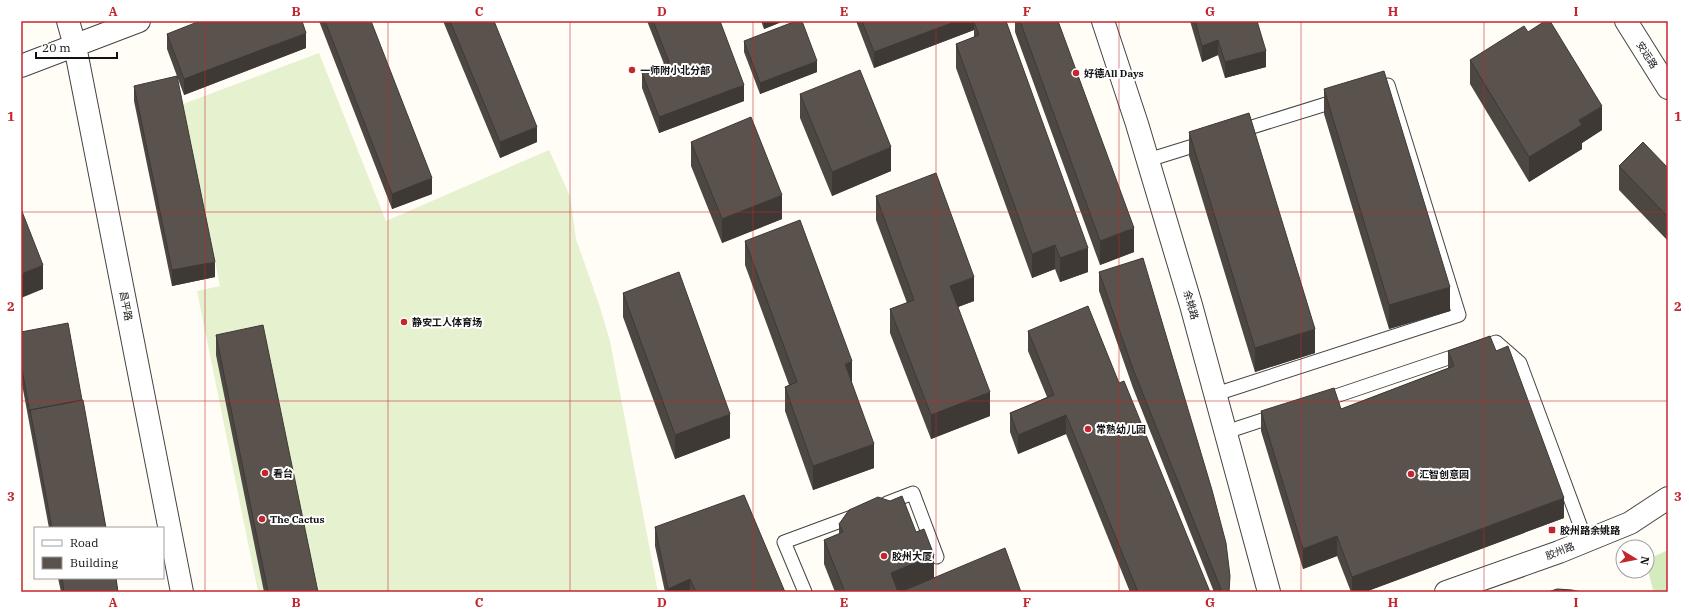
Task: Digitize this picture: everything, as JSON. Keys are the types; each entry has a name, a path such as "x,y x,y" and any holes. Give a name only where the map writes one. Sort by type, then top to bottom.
{"street":[{"name":"昌平路","path":"68,21 75,46 182,592"},
{"path":"21,66 139,21"},
{"name":"余姚路","path":"1103,21 1148,160 1216,394 1269,592"},
{"name":"安远路","path":"1626,21 1668,88"},
{"name":"胶州路","path":"1446,592 1586,541 1630,523 1668,498"}],"lane":[{"path":"1148,160 1388,85 1459,316 1216,394"},
{"path":"1309,405 1496,342 1520,363 1586,541"},
{"path":"1226,432 1294,410"},
{"path":"805,592 784,542 913,493 937,557"}],"green space":[{"name":"静安工人体育场","path":"319,53 386,221 549,150 570,196 576,239 599,304 610,341 658,592 258,592 197,291 220,286 183,104"},
{"path":"1668,550 1668,592 1653,590 1650,579 1655,579 1655,556"}],"building":[{"path":"200,21 302,21 306,33 184,79 167,34"},
{"path":"325,21 371,21 432,178 392,194"},
{"path":"450,21 494,21 537,127 500,142"},
{"path":"653,21 720,21 744,85 659,117 642,73 669,62"},
{"path":"796,21 802,21 817,61 760,83 744,41"},
{"path":"862,21 957,21 874,52"},
{"path":"1006,21 1088,248 1060,258 1055,245 1032,254 956,44 979,35 974,22"},
{"path":"1020,21 1058,21 1134,228 1100,241"},
{"path":"1195,21 1257,21 1266,51 1225,62 1218,40 1202,46"},
{"path":"1545,21 1550,21 1602,106 1579,120 1582,125 1529,157 1470,60 1524,26 1528,32"},
{"path":"860,70 891,147 832,172 800,94"},
{"path":"1384,71 1450,287 1389,305 1324,89"},
{"path":"177,76 215,262 172,270 134,86"},
{"path":"1249,113 1315,329 1255,348 1189,132"},
{"path":"751,117 782,195 722,219 691,142"},
{"path":"1643,142 1668,168 1668,217 1619,166"},
{"path":"936,173 974,277 950,286 990,392 931,415 890,309 914,300 876,196"},
{"path":"21,209 43,265 21,274"},
{"path":"800,220 852,361 845,364 874,444 813,466 785,387 797,382 745,241"},
{"path":"1143,258 1212,490 1226,543 1230,576 1229,592 1222,592 1133,369 1099,272"},
{"path":"679,272 730,414 675,435 623,293"},
{"path":"1088,306 1119,383 1124,381 1210,592 1138,592 1066,415 1018,435 1010,413 1054,395 1028,331"},
{"path":"68,323 82,400 30,410 30,413 21,364 21,332"},
{"name":"看台","path":"263,325 318,592 268,592 216,335"},
{"name":"汇智创意园","path":"1490,336 1496,351 1508,346 1564,498 1352,577 1337,536 1303,549 1261,411 1334,388 1341,409 1454,366 1448,351"},
{"path":"83,400 106,527 52,527 30,410"},
{"path":"744,495 785,592 696,592 690,579 668,589 655,527"},
{"name":"胶州大厦","path":"902,496 916,532 924,529 934,555 891,573 898,592 845,592 824,540 843,532 839,524 849,510 878,497 890,501"},
{"path":"1005,548 1021,592 905,592 905,590"},
{"path":"62,579 116,579 118,592 64,592"},
{"path":"1557,589 1572,590 1581,592 1548,592"}],"place":[{"name":"一师附小北分部","path":"632,70"},
{"name":"好德All Days","path":"1076,73"},
{"name":"静安工人体育场","path":"404,322"},
{"name":"常熟幼儿园","path":"1088,429"},
{"name":"看台","path":"265,473"},
{"name":"汇智创意园","path":"1411,474"},
{"name":"The Cactus","path":"262,519"},
{"name":"胶州路余姚路","path":"1552,530"},
{"name":"胶州大厦","path":"884,556"}]}
